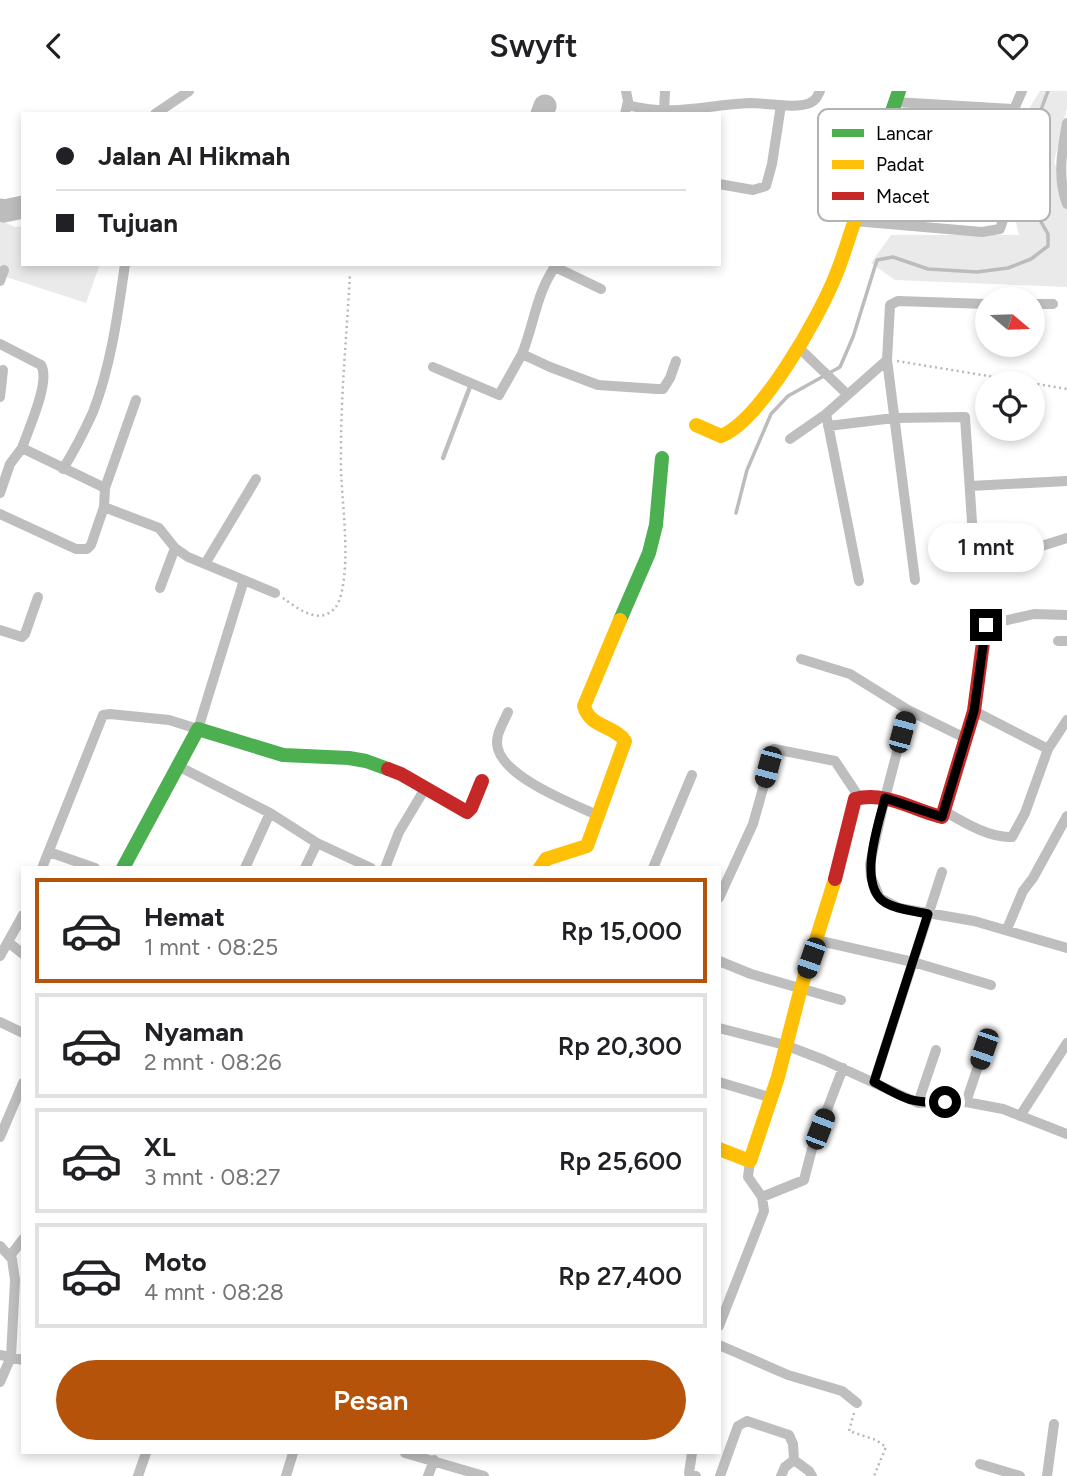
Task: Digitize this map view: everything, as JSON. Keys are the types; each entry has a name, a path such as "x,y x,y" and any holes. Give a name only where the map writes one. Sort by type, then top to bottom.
{"street":[{"path":"158,112 189,91"},
{"path":"626,91 626,109 650,111 698,110 751,103 808,104 817,99 820,91"},
{"path":"664,111 665,91"},
{"path":"897,96 1012,109 1022,91"},
{"path":"721,184 753,190 766,186 781,105"},
{"path":"1067,123 1061,188 1067,204"},
{"path":"696,425 722,436 731,432 764,398 800,350 835,277 854,221 982,232 996,231 1003,221"},
{"path":"63,470 82,436 99,393 112,340 125,266"},
{"path":"433,366 500,395 522,354 536,314 538,298 556,266 601,289"},
{"path":"0,281 4,270"},
{"path":"915,580 887,359 890,305 893,302 975,303"},
{"path":"1045,305 1053,305"},
{"path":"0,344 41,365 44,370 34,415 22,448 5,462 0,493"},
{"path":"800,350 844,391"},
{"path":"522,354 598,385 657,389 663,389 668,384 676,361"},
{"path":"790,439 826,414 844,391 887,359"},
{"path":"1,393 3,370"},
{"path":"0,515 76,549 87,549 91,545 103,507 105,488 136,400"},
{"path":"826,414 859,581"},
{"path":"828,426 894,418 965,417 974,552 977,561 984,564 1067,538"},
{"path":"22,448 105,488"},
{"path":"541,866 546,859 587,846 625,741 622,736 590,719 585,714 584,706 649,553 656,524 662,458"},
{"path":"205,564 256,479"},
{"path":"970,486 1067,481"},
{"path":"103,507 159,529 175,548 188,557 275,593"},
{"path":"160,588 175,548"},
{"path":"124,866 198,730 244,580"},
{"path":"0,630 22,637 38,597"},
{"path":"721,1322 764,1211 762,1197 748,1177 751,1161 772,1098 801,988 828,907 854,801 859,797 885,798 940,817 974,711 986,618 1034,614 1067,615"},
{"path":"801,659 850,674 908,711 965,738"},
{"path":"908,711 870,865 874,887 885,902 899,908 1007,929 1067,948"},
{"path":"974,711 1048,749"},
{"path":"508,712 497,736 501,757 508,765 542,788 597,815"},
{"path":"43,866 103,715 169,720 282,755 366,761 386,767 426,787 467,813 482,781"},
{"path":"944,811 964,823 1012,837 1025,813 1048,749 1067,720"},
{"path":"721,894 753,824 774,749 835,761 859,797"},
{"path":"178,766 270,813 317,843 367,866"},
{"path":"654,866 692,775"},
{"path":"385,866 400,832 426,787"},
{"path":"246,866 270,813"},
{"path":"1007,929 1023,891 1067,816"},
{"path":"306,866 317,843"},
{"path":"49,852 89,866"},
{"path":"874,1082 942,872"},
{"path":"0,956 21,919"},
{"path":"816,940 913,962 991,985"},
{"path":"8,942 21,952"},
{"path":"721,962 751,974 841,1000"},
{"path":"0,1021 21,1032"},
{"path":"721,1029 785,1045 844,1068 918,1103 966,1103 1003,1109 1067,1134"},
{"path":"1020,1116 1067,1043"},
{"path":"966,1103 984,1049"},
{"path":"918,1103 936,1050"},
{"path":"762,1197 804,1180 812,1149 844,1068"},
{"path":"721,1083 772,1098"},
{"path":"0,1137 21,1088"},
{"path":"721,1150 751,1161"},
{"path":"10,1256 21,1242"},
{"path":"0,1246 14,1263 15,1280 0,1382"},
{"path":"721,1346 788,1375 842,1391 857,1403"},
{"path":"720,1476 738,1426 744,1421 752,1421 786,1433 791,1439 794,1461 809,1471 811,1476"},
{"path":"1048,1476 1054,1424"},
{"path":"138,1476 146,1454"},
{"path":"286,1476 293,1454"},
{"path":"409,1454 484,1476"},
{"path":"692,1454 689,1473 696,1476"},
{"path":"428,1476 434,1460"},
{"path":"781,1476 785,1467 794,1461"},
{"path":"980,1464 1020,1476"}],"lane":[{"path":"443,458 472,383"}],"path":[{"path":"275,593 306,614 318,615 329,613 337,606 341,593 346,546 341,451 350,273"},
{"path":"887,359 975,374"},
{"path":"1045,385 1067,389"},
{"path":"857,1403 849,1431 876,1440 886,1447 874,1476"}],"shaded area":[{"path":"1040,91 1067,91 1067,108 1054,162 1067,195 1067,287 895,280 871,263 891,235 1019,235 1016,221 1050,221 1050,109 1029,109"},
{"path":"0,220 15,227 21,226 21,266 99,266 86,303 0,275"}],"waterway":[{"path":"1041,109 1048,91"},
{"path":"543,112 545,106"},
{"path":"0,210 21,207"},
{"path":"736,513 747,470 771,414 788,396 840,367 853,337 877,260 893,257 928,269 977,272 1008,268 1031,259 1048,246 1048,234 1041,221"}],"traffic: fast":[{"path":"893,109 899,91"},
{"path":"620,620 649,553 656,525 662,458"},
{"path":"124,866 198,729 283,755 349,758 388,769"}],"traffic: slow":[{"path":"696,425 721,436 737,426 770,389 802,341 827,295 855,221"},
{"path":"541,866 546,859 587,846 625,741 615,732 591,719 584,706 620,620"},
{"path":"721,1150 750,1161 778,1077 801,988 835,879"}],"traffic: jam":[{"path":"835,879 855,799 889,799 942,817 974,711 987,612"},
{"path":"388,769 467,812 482,781"}],"route":[{"path":"945,1102 918,1103 874,1082 928,914 899,908 880,898 874,887 870,865 885,798 942,817 974,711 986,625"}]}
